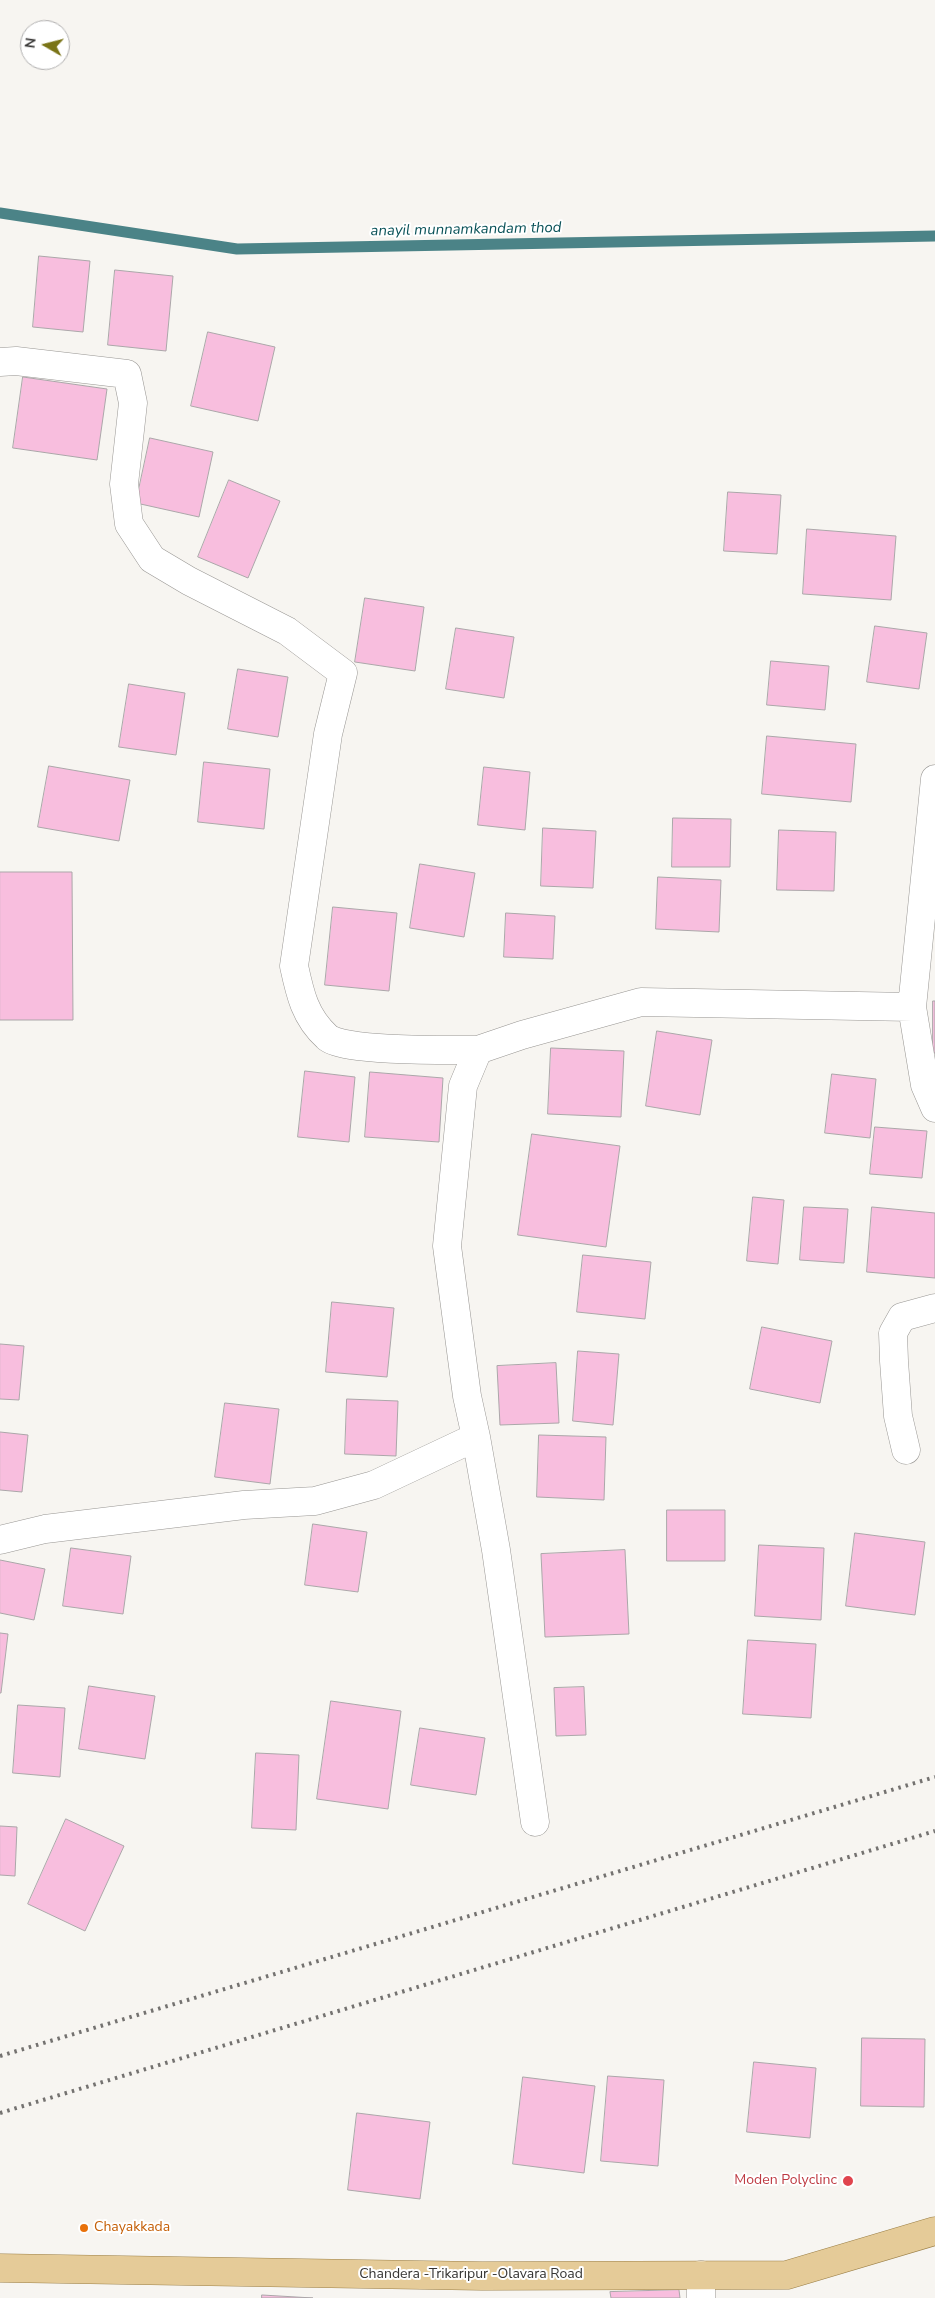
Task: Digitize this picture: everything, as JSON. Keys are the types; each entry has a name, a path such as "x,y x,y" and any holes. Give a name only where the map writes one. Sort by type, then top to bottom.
{"main road":[{"name":"Chandera -Trikaripur -Olavara Road","path":"0,2268 482,2276 701,2287 787,2275 935,2231"}],"street":[{"path":"0,362 16,361 128,374 133,402 124,484 129,524 152,559 190,581 287,631 343,673 328,734 294,966 302,1002 328,1039 383,1049 478,1050 522,1035 641,1002 912,1008"},
{"path":"935,779 912,1008 925,1084 935,1108"},
{"path":"478,1050 463,1086 447,1246 467,1396 496,1550 535,1822"},
{"path":"906,1450 898,1416 893,1333 902,1317 935,1308"},
{"path":"0,1540 45,1528 244,1505 315,1502 374,1485 476,1437"}],"building":[{"path":"39,256 90,261 83,332 33,327"},
{"path":"115,270 173,276 166,351 108,345"},
{"path":"208,332 275,347 258,421 191,406"},
{"path":"23,377 107,389 97,460 13,448"},
{"path":"150,438 213,452 199,517 136,503"},
{"path":"229,480 280,501 248,578 198,557"},
{"path":"728,492 781,495 777,554 724,551"},
{"path":"807,529 896,536 891,600 803,594"},
{"path":"365,598 424,607 415,671 355,662"},
{"path":"875,626 927,633 919,689 867,682"},
{"path":"456,628 514,637 504,698 446,689"},
{"path":"771,661 829,666 825,710 767,705"},
{"path":"238,669 288,677 278,737 228,729"},
{"path":"129,684 185,693 176,755 119,747"},
{"path":"767,736 856,744 851,802 762,794"},
{"path":"204,762 270,769 264,829 198,822"},
{"path":"49,766 130,780 119,841 38,827"},
{"path":"484,767 530,772 525,830 478,825"},
{"path":"673,818 731,819 730,867 672,867"},
{"path":"543,828 596,831 593,888 541,886"},
{"path":"779,830 836,832 834,891 777,890"},
{"path":"420,864 475,873 464,937 410,928"},
{"path":"0,872 72,872 73,1020 0,1020"},
{"path":"658,877 721,880 719,932 656,929"},
{"path":"333,907 397,913 389,991 325,985"},
{"path":"506,913 555,916 553,959 504,957"},
{"path":"933,1001 935,1001 935,1053 933,1053"},
{"path":"657,1031 712,1040 700,1115 646,1106"},
{"path":"551,1048 624,1051 621,1117 548,1114"},
{"path":"305,1071 355,1077 349,1142 298,1137"},
{"path":"370,1072 443,1078 439,1142 365,1137"},
{"path":"832,1074 876,1079 870,1138 825,1133"},
{"path":"875,1127 927,1131 922,1178 870,1174"},
{"path":"532,1134 620,1146 606,1247 518,1235"},
{"path":"753,1197 784,1200 778,1264 747,1261"},
{"path":"804,1207 848,1209 844,1263 800,1260"},
{"path":"872,1207 935,1213 935,1278 867,1272"},
{"path":"583,1255 651,1262 645,1319 577,1312"},
{"path":"332,1302 394,1308 387,1377 326,1372"},
{"path":"762,1327 832,1341 820,1403 750,1389"},
{"path":"0,1344 24,1346 19,1400 0,1399"},
{"path":"578,1351 619,1354 613,1425 573,1421"},
{"path":"556,1363 559,1423 500,1425 497,1366"},
{"path":"347,1399 398,1401 396,1456 345,1454"},
{"path":"225,1403 279,1409 270,1484 215,1477"},
{"path":"0,1432 28,1435 22,1492 0,1490"},
{"path":"539,1435 606,1437 604,1500 537,1497"},
{"path":"667,1510 725,1510 725,1561 667,1561"},
{"path":"313,1524 367,1532 358,1592 305,1585"},
{"path":"855,1533 925,1542 915,1615 846,1606"},
{"path":"759,1545 824,1548 821,1620 755,1616"},
{"path":"71,1548 131,1556 123,1614 63,1606"},
{"path":"625,1550 629,1634 545,1637 541,1554"},
{"path":"0,1560 45,1569 34,1620 0,1613"},
{"path":"0,1633 8,1634 1,1693 0,1693"},
{"path":"748,1640 816,1644 811,1718 743,1714"},
{"path":"89,1686 155,1696 145,1759 79,1749"},
{"path":"584,1687 586,1735 556,1736 554,1688"},
{"path":"331,1701 401,1711 388,1809 317,1799"},
{"path":"18,1705 65,1708 60,1777 13,1773"},
{"path":"420,1728 485,1738 476,1795 411,1785"},
{"path":"256,1753 299,1755 296,1830 252,1828"},
{"path":"66,1819 124,1846 85,1931 28,1904"},
{"path":"0,1826 17,1827 15,1876 0,1875"},
{"path":"862,2038 925,2039 924,2107 861,2106"},
{"path":"754,2062 816,2068 810,2138 747,2132"},
{"path":"608,2076 664,2080 658,2166 601,2161"},
{"path":"523,2077 595,2086 584,2173 513,2164"},
{"path":"357,2113 430,2122 420,2199 348,2190"},
{"path":"679,2290 680,2298 611,2298 610,2292"},
{"path":"262,2295 313,2298 262,2298"}],"waterway":[{"name":"anayil munnamkandam thod","path":"0,213 237,249 935,236"}],"railway":[{"path":"0,2056 935,1777"},
{"path":"0,2113 935,1831"}],"place":[{"name":"Moden Polyclinc","path":"848,2181"},
{"name":"Chayakkada","path":"84,2228"}]}
